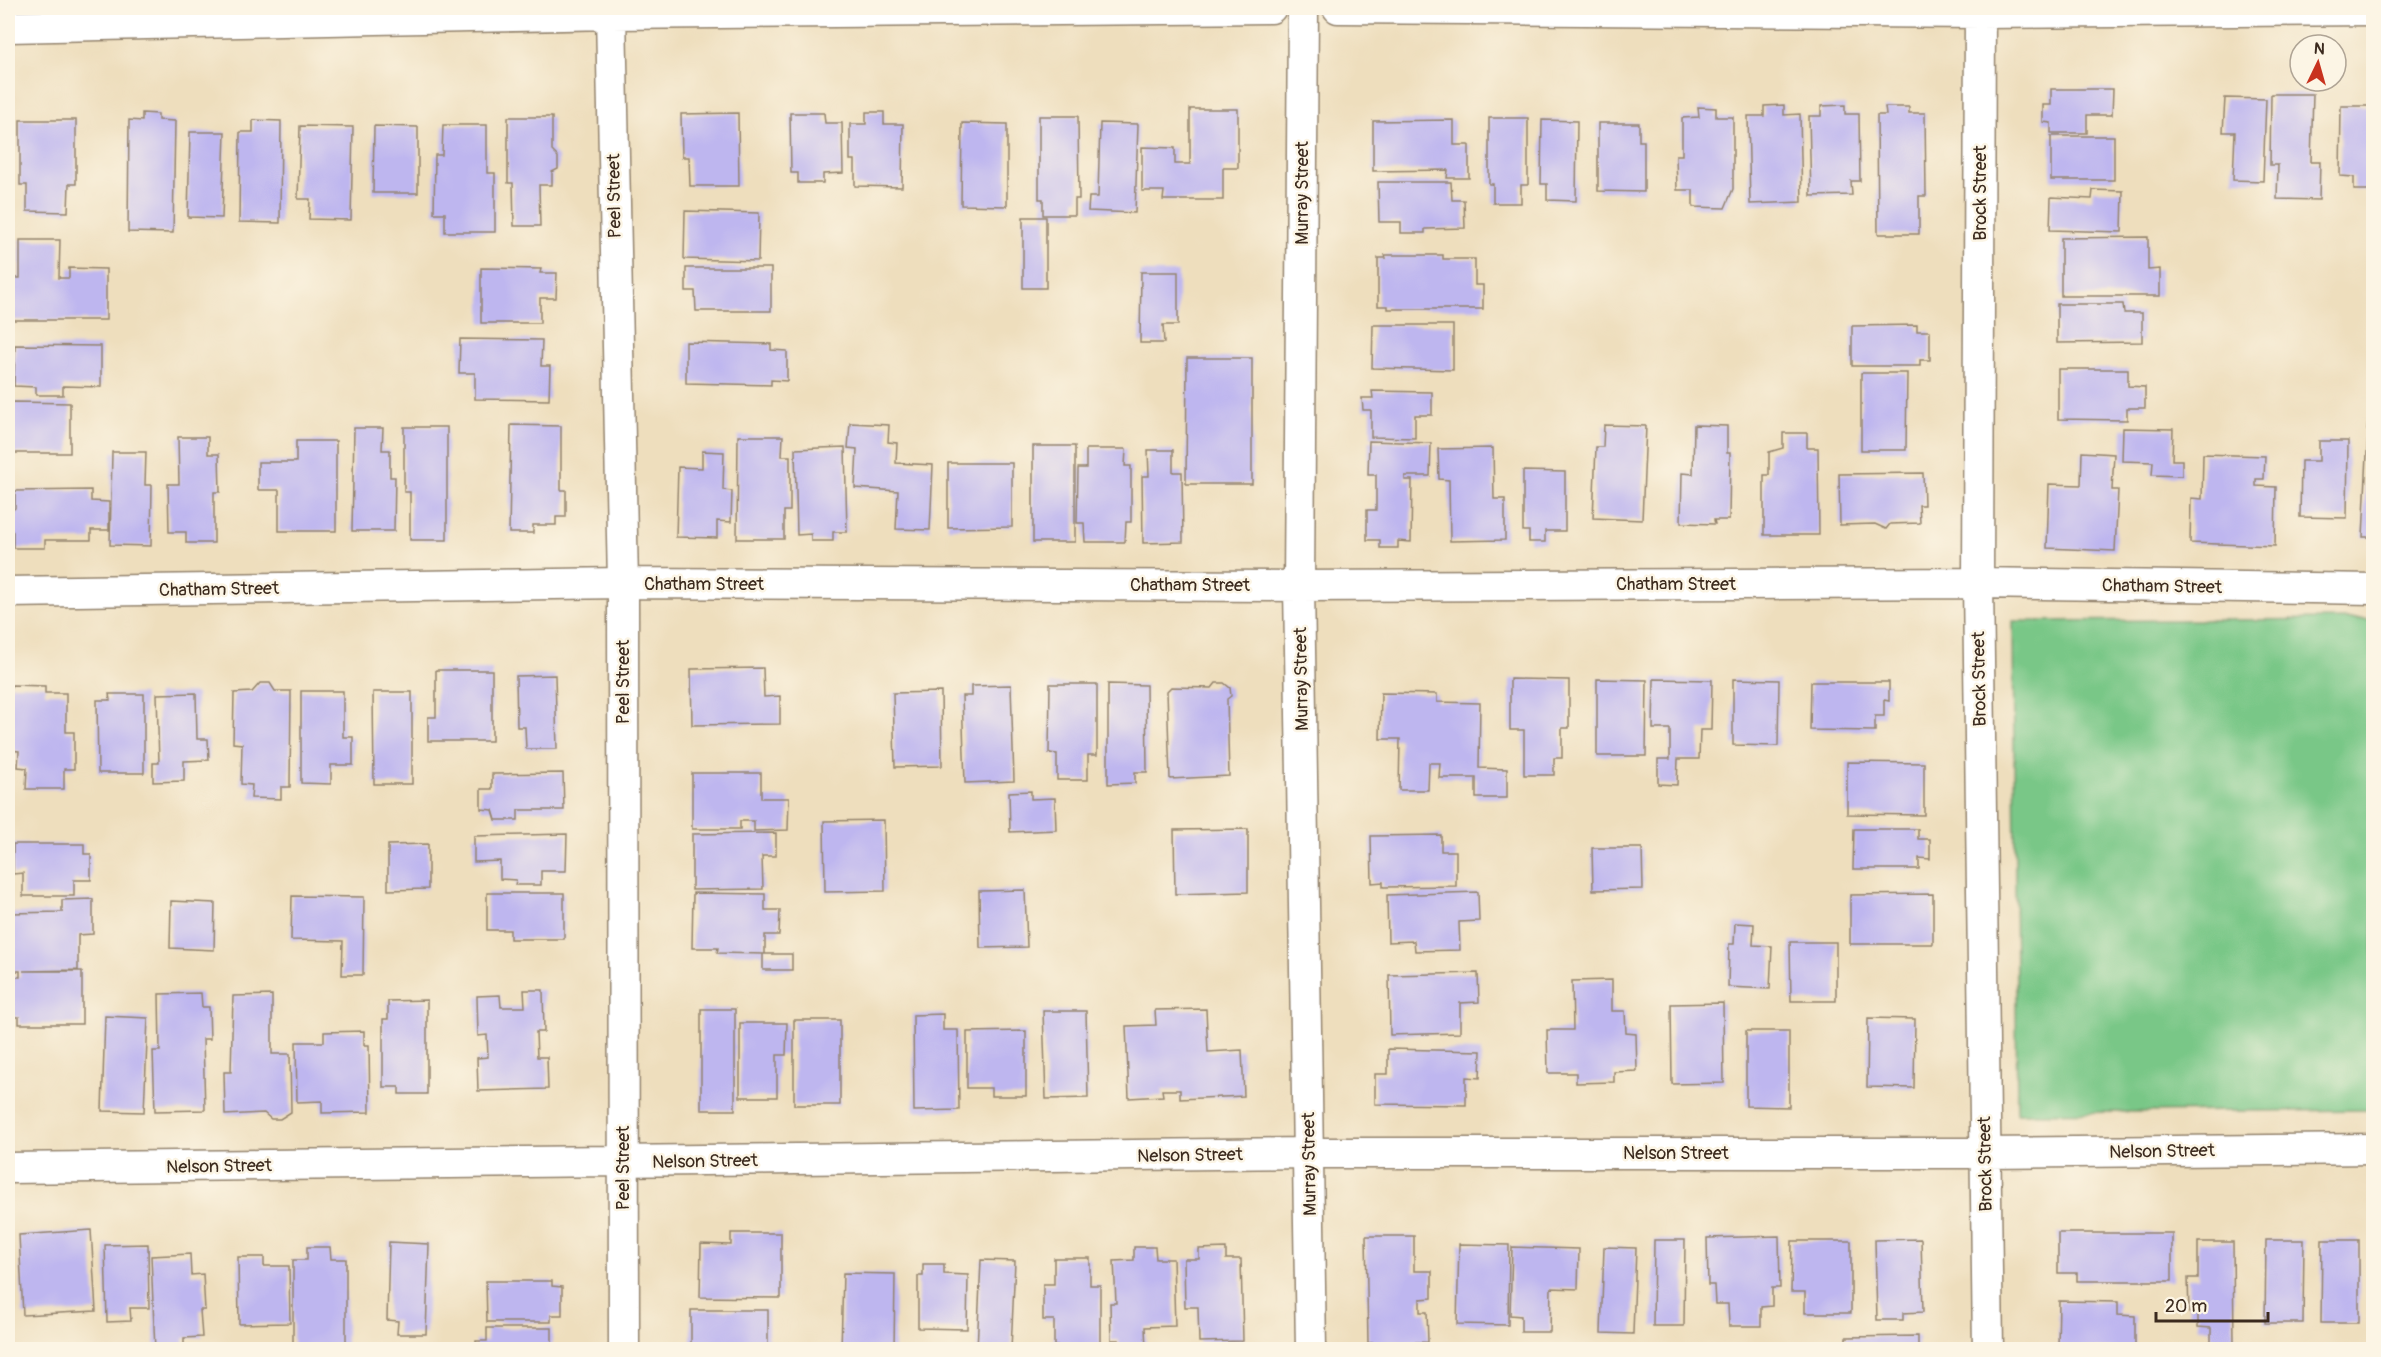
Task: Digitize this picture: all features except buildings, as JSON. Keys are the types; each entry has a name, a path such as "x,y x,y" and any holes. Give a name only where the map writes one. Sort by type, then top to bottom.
{"street":[{"path":"8,27 610,14 1271,8"},
{"name":"Murray Street","path":"1303,8 1299,586 1311,1350"},
{"path":"1338,8 2373,10"},
{"name":"Brock Street","path":"1980,10 1978,583 1988,1350"},
{"name":"Peel Street","path":"610,14 623,583 624,1350"},
{"name":"Chatham Street","path":"8,592 623,583 1299,586 1978,583 2373,589"},
{"name":"Nelson Street","path":"8,1168 1309,1153 1984,1153 2373,1149"}],"green space":[{"path":"2373,619 2373,1110 2017,1113 2013,621"}]}
